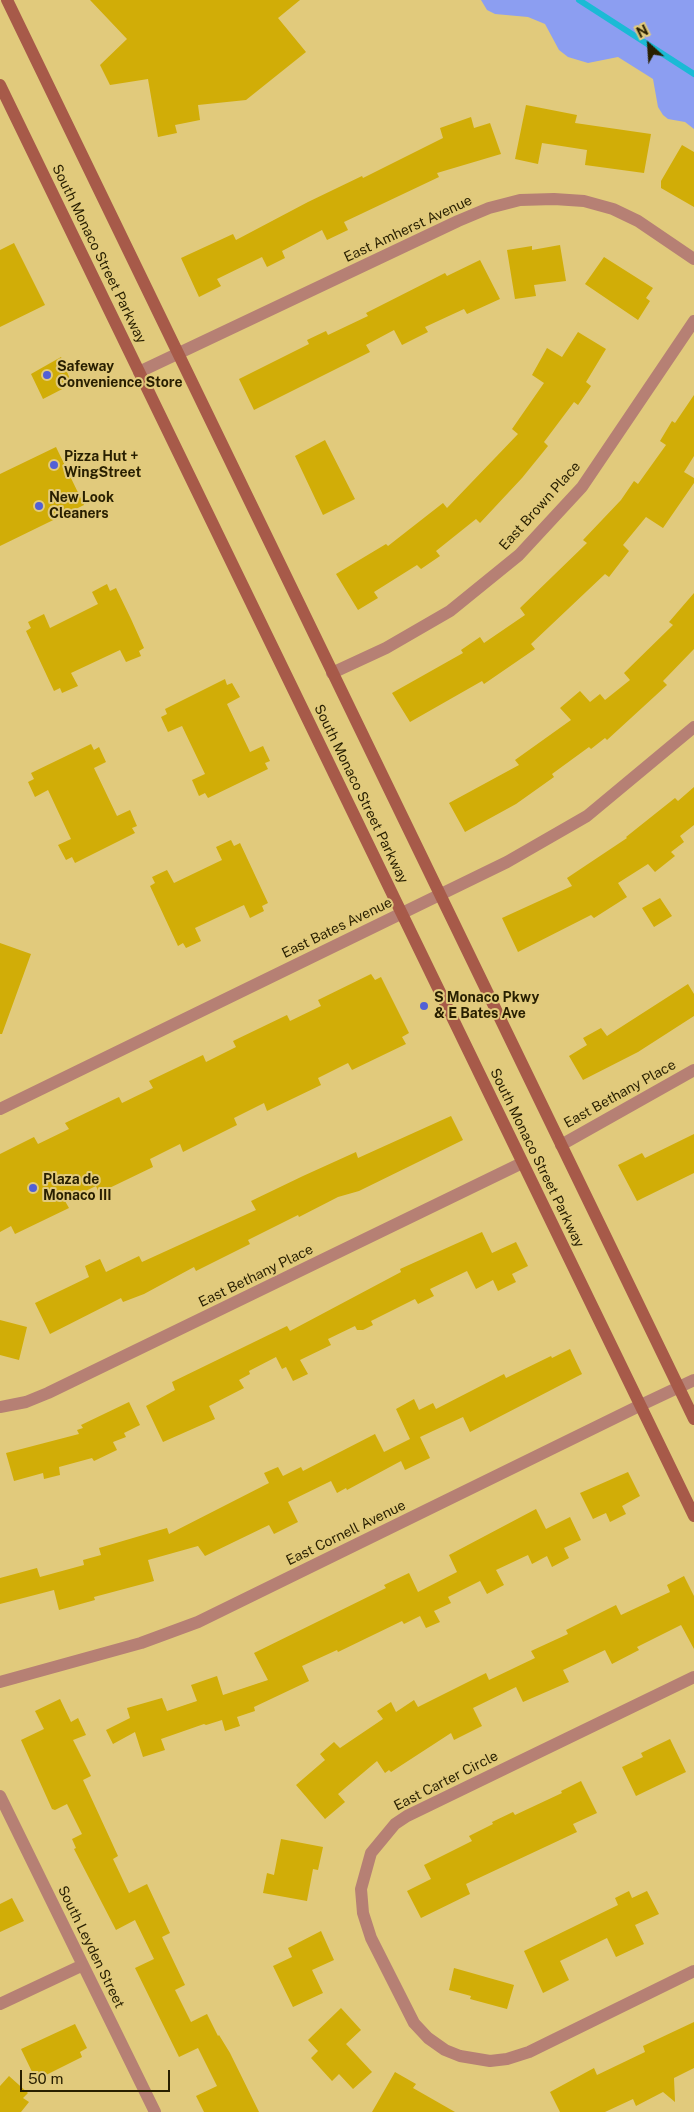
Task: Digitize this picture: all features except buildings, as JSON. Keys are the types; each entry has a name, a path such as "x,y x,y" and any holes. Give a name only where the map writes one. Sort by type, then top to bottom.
{"main road":[{"name":"South Monaco Street Parkway","path":"7,0 694,1419"},
{"name":"South Monaco Street Parkway","path":"0,85 694,1516"}],"street":[{"name":"East Amherst Avenue","path":"139,372 458,221 489,208 520,200 554,199 584,201 613,209 638,221 694,259"},
{"name":"East Brown Place","path":"332,674 386,648 450,610 519,555 582,487 694,321"},
{"name":"East Bates Avenue","path":"0,1109 507,862 587,816 694,727"},
{"name":"East Bethany Place","path":"561,1145 694,1070"},
{"name":"East Bethany Place","path":"0,1408 26,1402 48,1393 522,1163"},
{"name":"East Cornell Avenue","path":"0,1682 141,1643 198,1622 694,1380"},
{"name":"East Carter Circle","path":"694,1677 407,1816 395,1824 371,1853 361,1889 363,1913 371,1938 414,2024 428,2038 445,2050 460,2056 490,2061 507,2059 529,2052 694,1971"},
{"name":"South Leyden Street","path":"0,1796 155,2112"},
{"path":"0,2004 82,1965"}],"shaded area":[{"path":"481,0 694,0 694,129 685,122 668,119 663,115 658,107 653,79 618,57 588,63 568,57 559,50 545,24 528,17 495,14 487,10"}],"waterway":[{"path":"579,0 694,74"}],"place":[{"name":"Safeway Convenience Store","path":"47,375"},
{"name":"Pizza Hut + WingStreet","path":"54,465"},
{"name":"New Look Cleaners","path":"39,506"},
{"name":"S Monaco Pkwy & E Bates Ave","path":"424,1006"},
{"name":"Plaza de Monaco III","path":"33,1188"}]}
